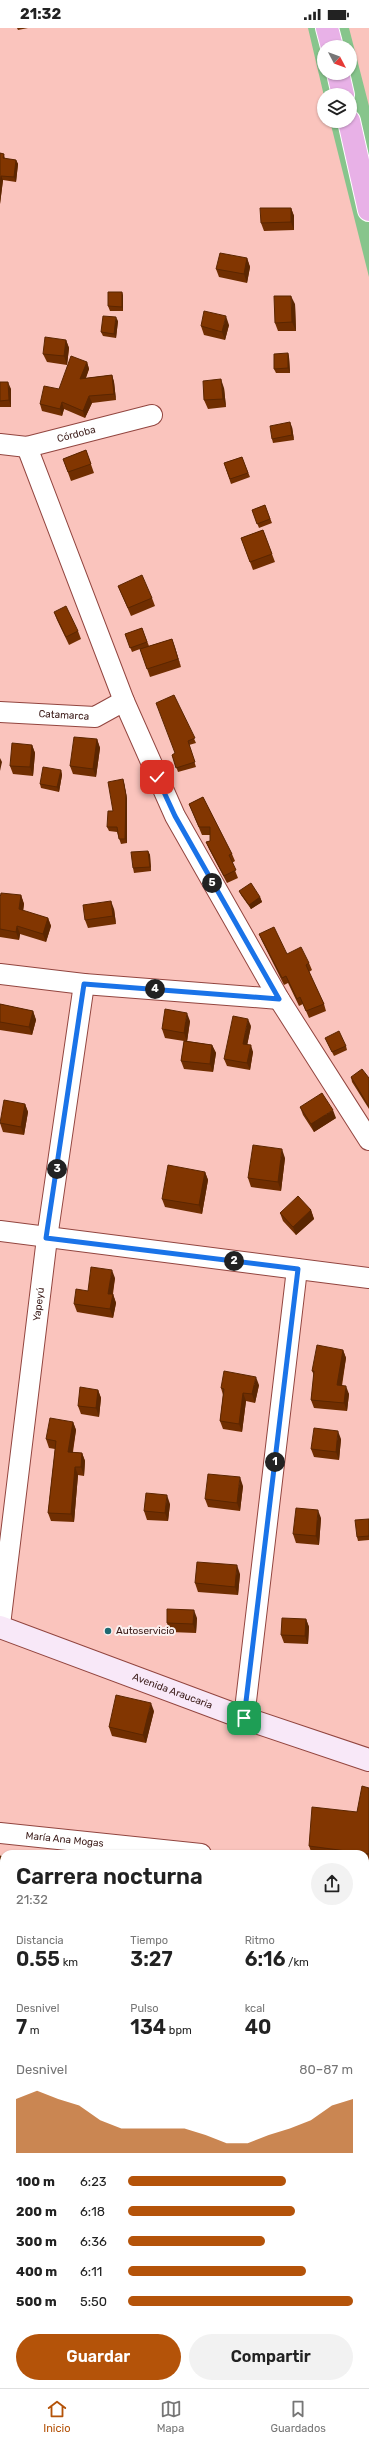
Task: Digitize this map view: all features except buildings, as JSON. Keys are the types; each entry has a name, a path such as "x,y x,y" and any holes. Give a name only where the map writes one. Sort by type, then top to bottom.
{"highway":[{"path":"327,28 330,40"},
{"path":"351,128 369,210"}],"main road":[{"name":"Avenida Araucaria","path":"0,1626 244,1718 369,1760"}],"street":[{"name":"Córdoba","path":"0,444 27,447 152,415"},
{"path":"27,447 124,701 175,816 279,999 369,1140"},
{"name":"Catamarca","path":"0,712 95,717 124,701"},
{"path":"95,717 121,724 140,738"},
{"path":"0,974 84,984 279,999"},
{"name":"Yapeyú","path":"0,1626 46,1238 84,984"},
{"path":"0,1231 369,1278"},
{"path":"244,1718 298,1269"},
{"name":"María Ana Mogas","path":"0,1833 163,1850"}],"green space":[{"path":"308,28 349,28 352,40 317,40 317,66"},
{"path":"357,59 369,106 369,277 332,128 357,128 357,88 322,88 320,80 357,80"}],"place":[{"name":"Autoservicio","path":"108,1631"}],"route":[{"path":"157,777 175,816 279,999 84,984 46,1238 298,1269 244,1718"}]}
